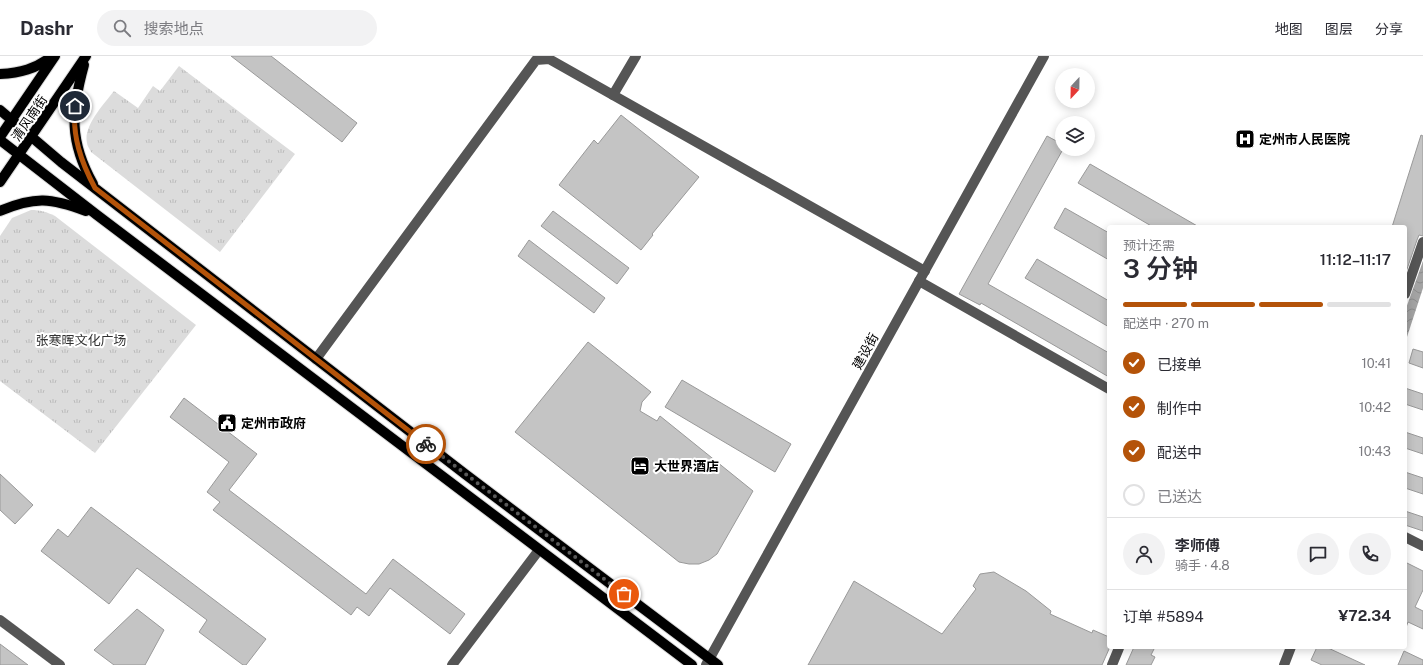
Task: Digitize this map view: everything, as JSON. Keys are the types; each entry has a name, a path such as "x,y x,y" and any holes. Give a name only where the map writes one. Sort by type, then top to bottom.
{"main road":[{"path":"0,74 16,73 31,69 53,56"},
{"name":"清风南街","path":"0,138 53,56"},
{"path":"86,56 79,82 74,120 81,159 95,188"},
{"name":"清风南街","path":"0,182 86,56"},
{"path":"0,110 61,162 711,663"},
{"path":"0,138 19,155 692,665"},
{"path":"0,211 18,203 46,199 61,202 98,215"}],"street":[{"path":"613,95 636,56"},
{"name":"建设街","path":"711,663 919,281 1044,56"},
{"path":"316,359 536,60 549,59 925,272"},
{"path":"1407,288 1423,242"},
{"path":"919,281 1107,388"},
{"path":"1407,538 1423,546"},
{"path":"452,665 539,550"},
{"path":"0,620 60,665"},
{"path":"1112,665 1119,649"},
{"path":"1284,665 1290,649"}],"green space":[{"path":"179,66 295,154 220,252 91,152 87,144 88,130 91,123 114,91 138,108 153,86 160,91"},
{"name":"张寒晖文化广场","path":"31,210 49,213 55,216 196,325 95,453 0,381 0,236 12,218"}],"water":[{"path":"1423,261 1423,288 1407,337 1407,305"}],"building":[{"path":"231,56 271,56 357,123 342,142"},
{"path":"621,115 699,177 652,234 653,235 641,250 559,185 594,140 598,144"},
{"path":"1421,135 1423,136 1423,236 1419,235 1407,269 1407,225 1393,225"},
{"path":"1047,136 1055,140 1055,156 1059,156 988,284 1107,352 1107,376 981,303 980,305 959,294"},
{"path":"1090,164 1196,225 1150,225 1078,183"},
{"path":"1065,208 1107,232 1107,259 1054,228"},
{"path":"553,211 629,268 617,284 541,226"},
{"path":"529,240 605,298 594,313 518,256"},
{"path":"1037,259 1107,300 1107,326 1025,278"},
{"name":"大世界酒店","path":"588,342 651,392 642,402 640,411 657,421 660,416 753,491 717,554 709,560 699,564 679,562 515,432"},
{"path":"1413,349 1423,352 1423,368 1409,363"},
{"path":"682,380 791,444 775,472 665,407"},
{"path":"1407,389 1423,394 1423,410 1407,405"},
{"path":"184,398 257,454 229,490 366,594 393,559 465,614 450,634 390,588 369,616 357,607 351,615 213,510 220,502 207,492 229,462 170,417"},
{"path":"1407,433 1423,438 1423,454 1407,449"},
{"path":"1407,473 1423,478 1423,494 1407,489"},
{"path":"0,474 33,505 15,524 0,510"},
{"path":"91,507 266,639 246,665 243,665 199,632 207,620 137,568 109,604 41,551 58,529 68,537"},
{"path":"1407,512 1423,517 1423,531 1407,526"},
{"path":"1407,563 1423,571 1423,590 1415,607 1423,611 1423,629 1408,622 1407,625"},
{"path":"994,572 1026,591 1051,611 1050,614 1092,633 1093,630 1107,636 1107,649 1109,649 1102,665 808,665 854,581 942,634 976,589 973,586 980,574"},
{"path":"137,609 164,630 145,665 114,665 94,650"},
{"path":"0,644 28,665 0,665"},
{"path":"1133,649 1154,649 1151,655 1155,657 1151,665 1126,665"},
{"path":"1316,649 1330,649 1365,665 1322,665 1311,660"},
{"path":"1404,651 1423,660 1423,665 1398,665"}],"way so far":[{"path":"426,444 624,594"}],"place":[{"name":"定州市人民医院","path":"1245,139"},
{"name":"定州市政府","path":"227,423"},
{"name":"大世界酒店","path":"640,466"}],"route":[{"path":"75,106 74,120 78,148 87,174 95,188 426,444"}]}
